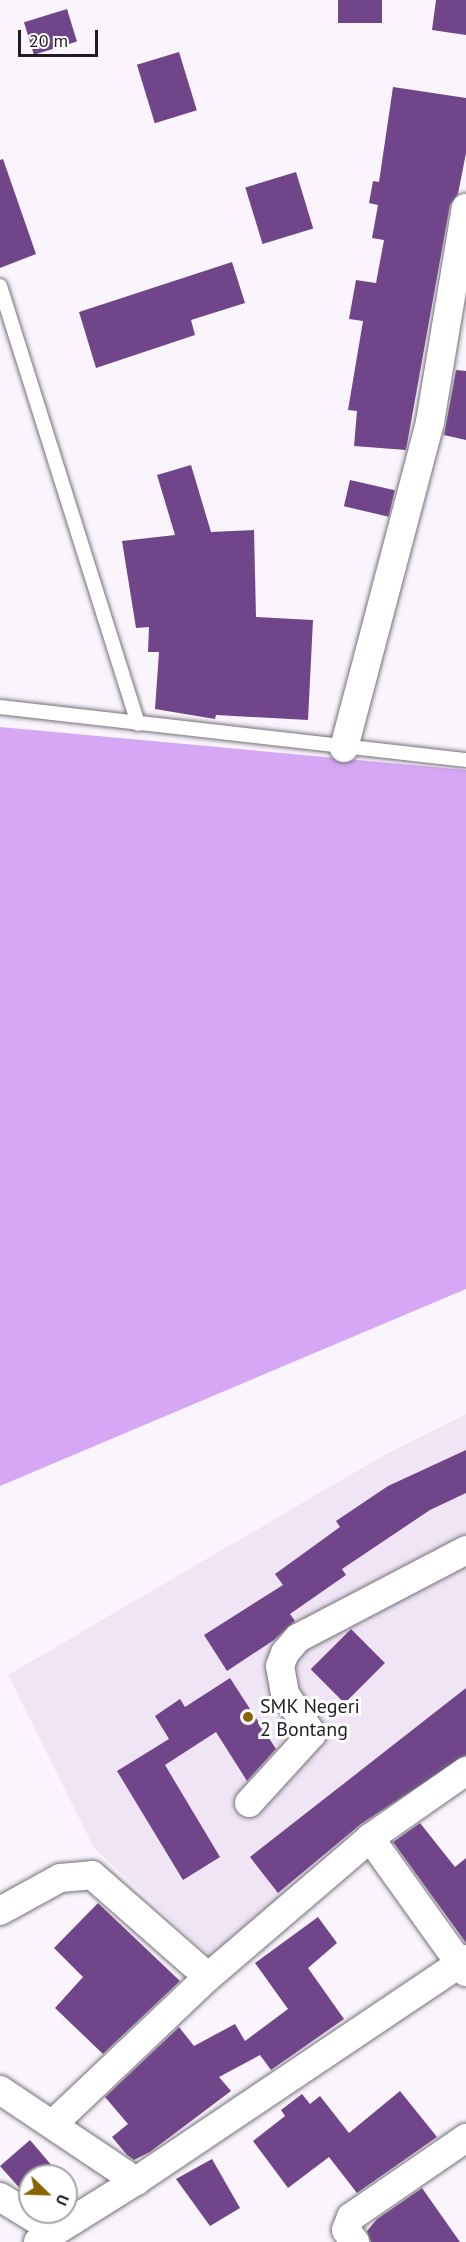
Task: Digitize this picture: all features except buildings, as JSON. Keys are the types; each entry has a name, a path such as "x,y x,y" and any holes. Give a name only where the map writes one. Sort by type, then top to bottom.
{"street":[{"path":"344,748 430,422 466,208"},
{"path":"249,1803 312,1734 285,1695 280,1666 285,1653 298,1638 466,1550"},
{"path":"53,2124 208,1977 370,1838 466,1770"},
{"path":"0,2197 44,2239 464,1965 370,1838"},
{"path":"0,1911 60,1878 92,1875 208,1977"},
{"path":"0,2090 136,2181"},
{"path":"355,2242 346,2230 351,2217 466,2138"}],"lane":[{"path":"0,286 138,724"},
{"path":"0,707 344,748 466,760"}],"shaded area":[{"path":"0,727 466,770 466,1289 0,1486"},
{"name":"SMK Negeri 2 Bontang","path":"466,1414 466,1759 210,1956 94,1848 8,1675 386,1454"}],"place":[{"name":"SMK Negeri 2 Bontang","path":"248,1717"}]}
